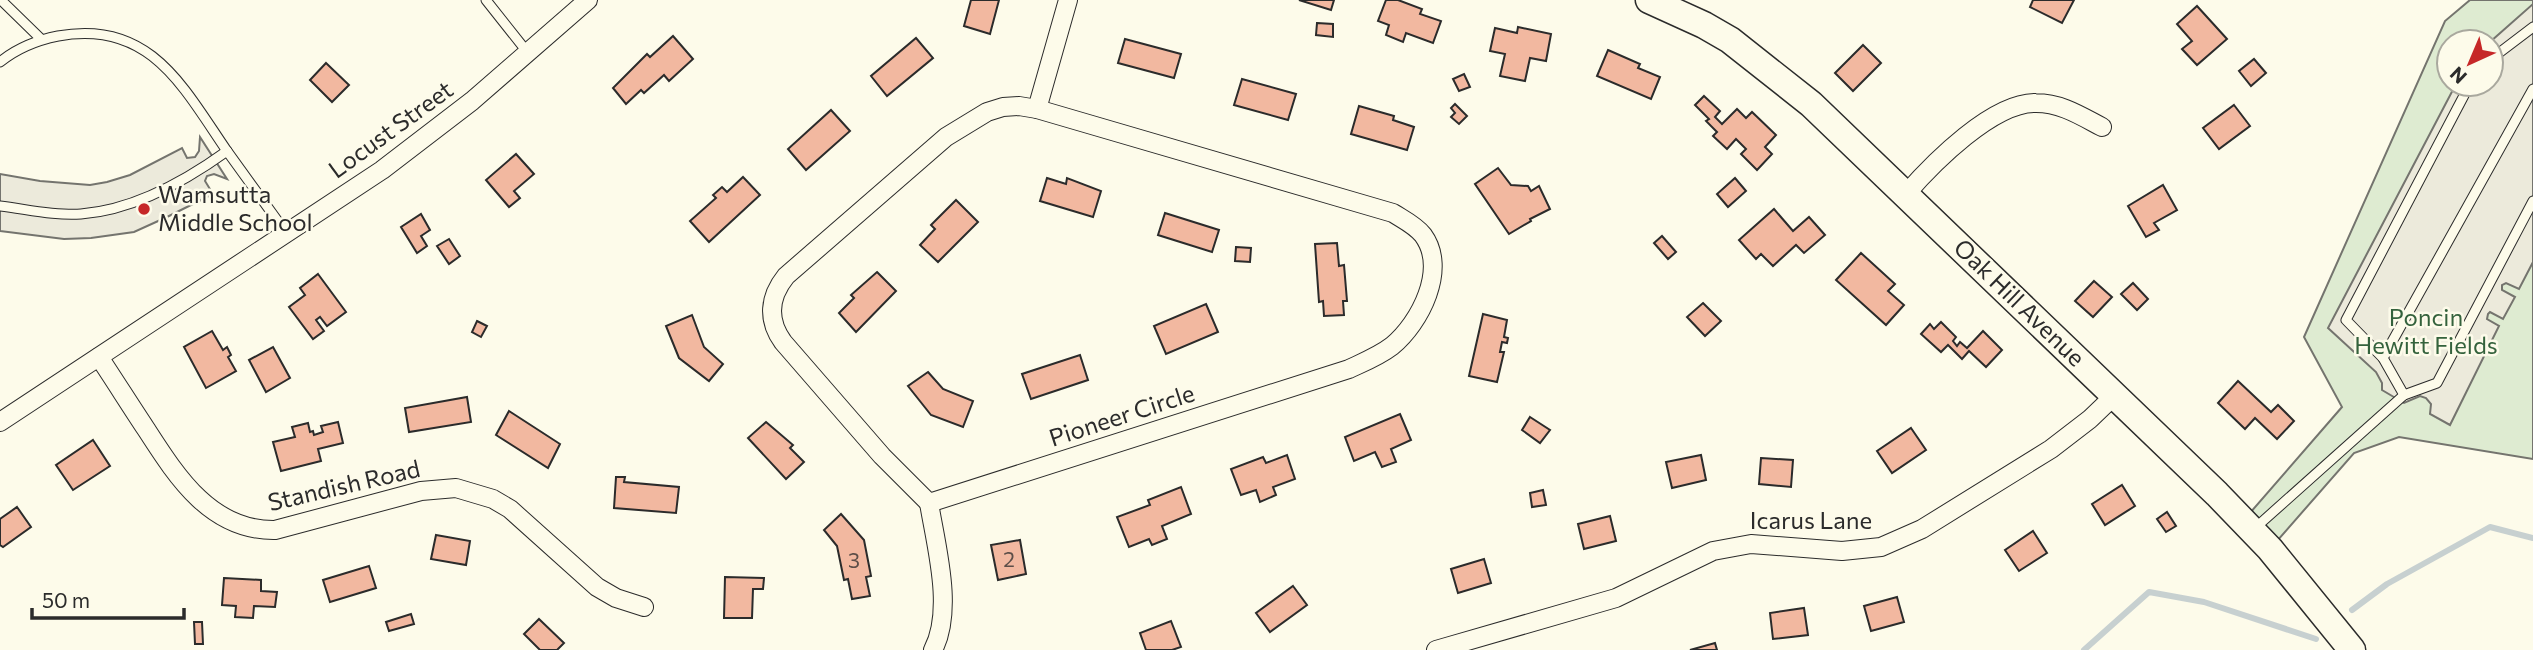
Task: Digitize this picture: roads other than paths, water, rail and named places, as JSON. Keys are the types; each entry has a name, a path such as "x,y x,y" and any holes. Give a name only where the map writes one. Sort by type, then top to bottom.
{"main road":[{"name":"Oak Hill Avenue","path":"1649,0 1704,25 1754,57 1811,104 2252,530 2352,650"}],"street":[{"name":"Locust Street","path":"0,422 382,170 472,101 588,0"},
{"path":"1037,109 1068,0"},
{"path":"1906,194 1928,168 1953,145 1976,128 2020,104 2054,105 2102,127"},
{"name":"Pioneer Circle","path":"1003,107 1037,109 1393,214 1412,224 1424,236 1431,253 1432,272 1428,293 1413,322 1392,346 1349,369 929,503 881,456 783,342 774,326 773,299 786,276 946,137 969,121 1003,107"},
{"name":"Standish Road","path":"99,357 184,484 206,506 231,521 259,530 275,530 421,491 456,488 493,499 510,509 597,587 616,598 644,607"},
{"name":"Icarus Lane","path":"1436,650 1616,598 1696,558 1723,548 1751,544 1842,551 1881,547 1922,529 2051,449 2090,419 2115,395"},
{"path":"929,503 942,593 943,619 933,650"}],"lane":[{"path":"1,0 41,39"},
{"path":"486,0 528,52"},
{"path":"2505,48 2533,27"},
{"path":"0,62 41,39 76,33 112,35 152,55 181,83 287,234"},
{"path":"2384,358 2533,89"},
{"path":"2404,395 2384,358 2346,320 2463,98"},
{"path":"0,206 78,214 117,209 150,196 201,170 227,151"},
{"path":"2252,530 2404,395 2437,383 2533,201"}],"waterway":[{"path":"2352,610 2387,584 2490,527 2533,538"},
{"path":"2084,650 2149,592 2204,602 2316,639"}],"place":[{"name":"Wamsutta Middle School","path":"144,209"}],"park label":[{"name":"Poncin Hewitt Fields","path":"2426,332"}]}
